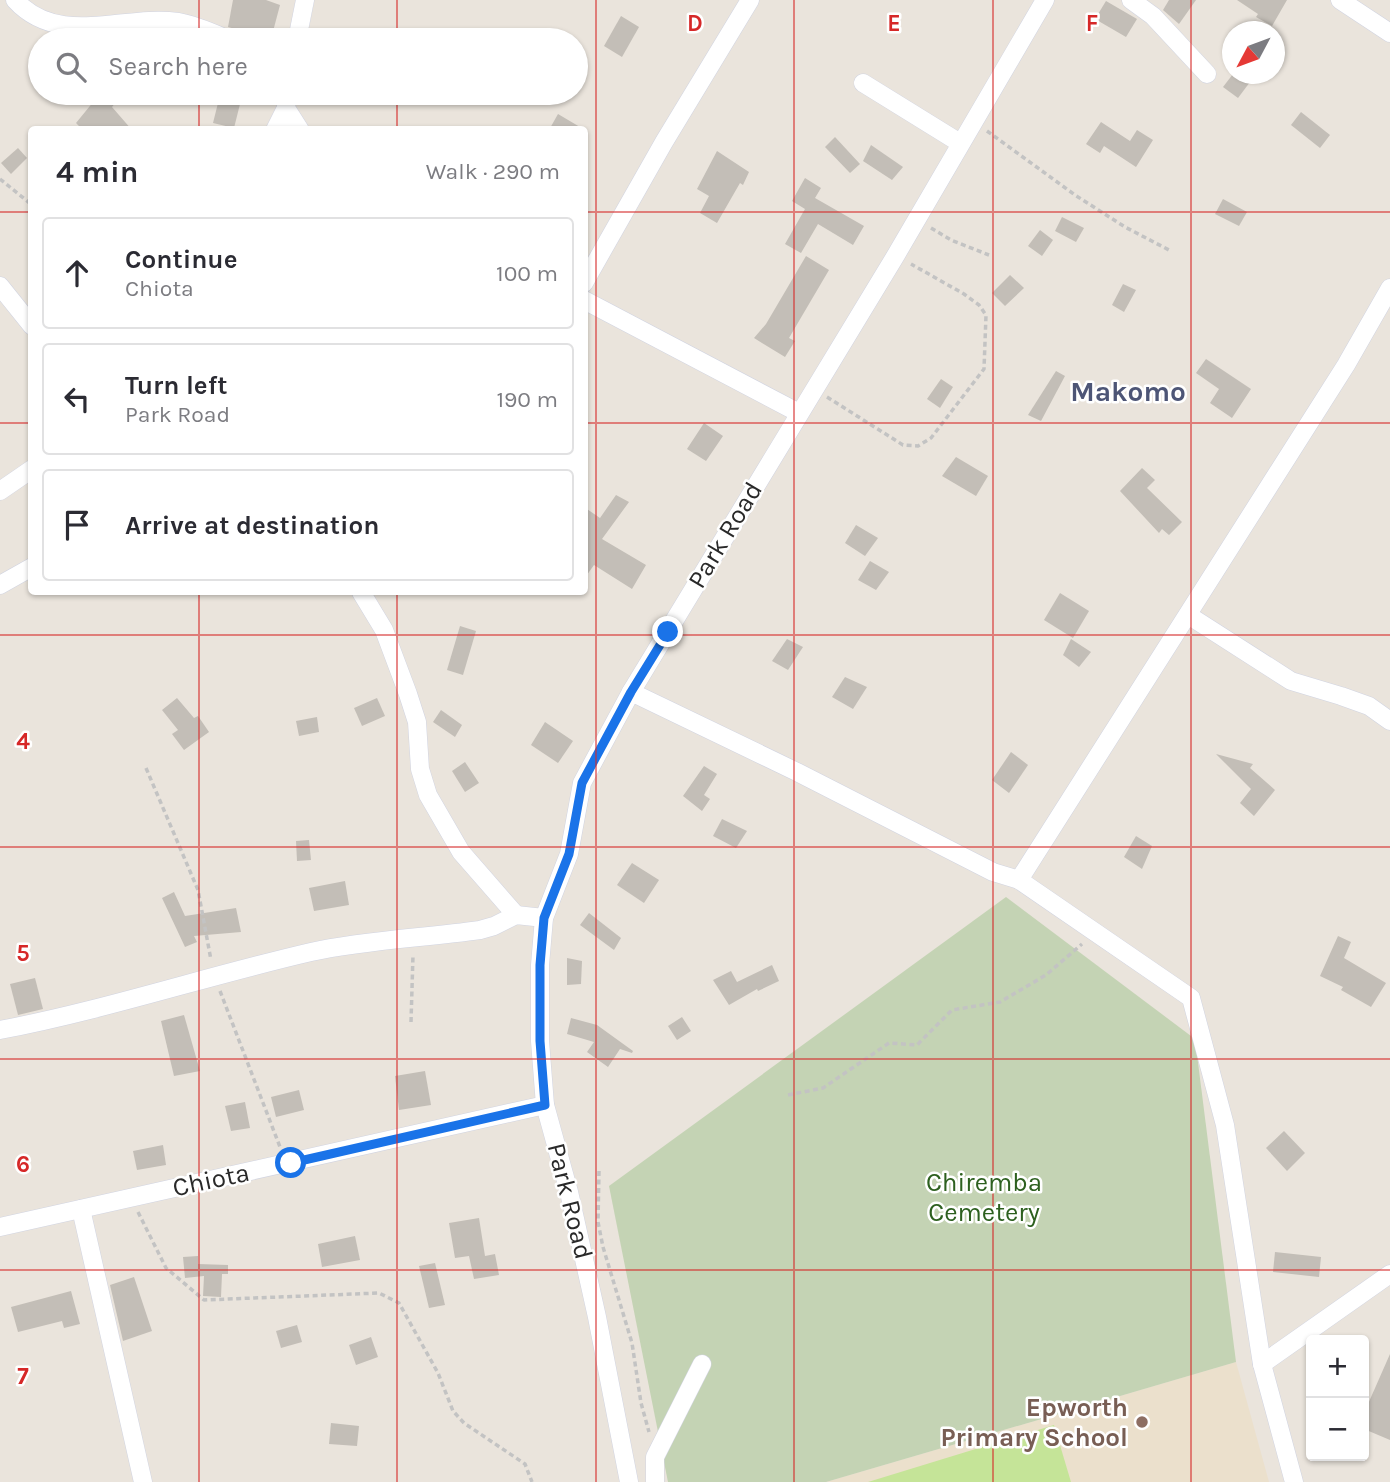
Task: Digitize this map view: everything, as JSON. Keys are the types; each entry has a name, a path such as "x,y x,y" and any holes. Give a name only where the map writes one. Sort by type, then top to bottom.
{"street":[{"path":"15,0 41,18 72,27 153,21 178,22 201,28"},
{"path":"299,28 305,0"},
{"path":"588,276 664,142 750,0"},
{"name":"Park Road","path":"629,1482 597,1317 569,1192 545,1105 540,1041 540,965 544,918 569,854 582,783 631,692 918,219 1045,0"},
{"path":"1131,0 1153,16 1207,74"},
{"path":"1340,0 1390,33"},
{"path":"863,83 960,143"},
{"path":"277,126 285,105"},
{"path":"289,105 298,126"},
{"path":"0,286 28,321"},
{"path":"1019,880 1346,365 1390,288"},
{"path":"588,302 799,413"},
{"path":"0,491 28,472"},
{"path":"0,584 28,569"},
{"path":"363,595 384,630 408,694 417,722 420,769 428,796 461,852 516,915"},
{"path":"1188,615 1292,681 1369,706 1390,721"},
{"path":"631,692 797,772 993,872 1019,880 1191,998 1225,1125 1262,1364 1294,1482"},
{"path":"0,1030 120,1004 313,952 361,944 420,939 494,926 516,915 544,918"},
{"name":"Chiota","path":"0,1227 545,1105"},
{"path":"81,1209 143,1482"},
{"path":"1262,1364 1390,1274"},
{"path":"655,1482 655,1457 702,1364"}],"path":[{"path":"973,121 1075,195 1125,227 1169,250"},
{"path":"0,179 28,202"},
{"path":"918,219 951,240 989,255"},
{"path":"814,388 903,445 918,446 931,438 984,369 986,315 979,305 896,255"},
{"path":"788,1095 823,1088 889,1042 917,1045 952,1010 1000,1002 1046,975 1094,933"},
{"path":"411,1022 412,958 420,939"},
{"path":"599,1171 598,1222 627,1324 641,1403 655,1457"},
{"path":"130,1197 166,1268 204,1300 379,1293 399,1303 438,1373 453,1411 464,1423 525,1464 532,1482"}],"shaded area":[{"name":"Epworth Primary School","path":"1236,1362 1269,1482 826,1482"}],"green space":[{"name":"Chiremba Cemetery","path":"1006,897 1195,1039 1236,1362 826,1482 668,1482 609,1186"},
{"path":"1054,1425 1071,1482 868,1482"}],"building":[{"path":"233,0 266,0 280,5 274,28 228,27"},
{"path":"1169,0 1196,0 1179,24 1163,10"},
{"path":"1237,0 1287,0 1275,21 1263,21 1256,17 1258,14"},
{"path":"1106,1 1137,19 1126,37 1095,19"},
{"path":"621,16 639,27 622,57 604,46"},
{"path":"1225,84 1248,84 1238,98 1223,87"},
{"path":"91,105 114,105 112,107 129,126 79,126 76,123"},
{"path":"218,105 240,105 234,126 213,123"},
{"path":"1301,112 1330,135 1320,148 1291,125"},
{"path":"558,114 578,126 551,126"},
{"path":"1101,122 1130,141 1137,130 1153,140 1136,167 1104,146 1100,153 1086,144"},
{"path":"835,137 860,164 850,173 825,147"},
{"path":"871,145 903,167 892,180 863,161"},
{"path":"18,148 27,158 11,174 1,163"},
{"path":"717,151 749,172 717,223 700,213 709,196 697,189"},
{"path":"805,178 821,188 815,198 864,226 853,245 818,224 801,253 785,244 805,209 792,201"},
{"path":"1223,199 1247,212 1239,226 1215,214"},
{"path":"1062,217 1084,228 1076,242 1055,231"},
{"path":"1040,230 1053,240 1042,256 1028,246"},
{"path":"806,256 829,270 789,338 795,341 785,357 754,338 766,324"},
{"path":"1010,275 1024,288 1005,306 992,293"},
{"path":"1123,284 1136,290 1124,312 1112,305"},
{"path":"1206,359 1251,389 1232,418 1210,403 1219,389 1196,373"},
{"path":"1056,371 1065,376 1041,421 1028,415"},
{"path":"941,379 953,387 940,408 927,399"},
{"path":"704,423 723,436 706,461 687,449"},
{"path":"956,457 988,476 976,496 942,476"},
{"path":"1142,468 1155,480 1147,488 1182,522 1169,535 1162,529 1159,533 1120,491"},
{"path":"616,495 629,502 602,539 646,565 632,589 594,565 588,573 588,510 600,518"},
{"path":"856,525 878,538 865,556 845,543"},
{"path":"870,561 889,572 876,590 858,580"},
{"path":"1060,593 1089,611 1073,638 1044,620"},
{"path":"460,626 476,631 463,675 447,670"},
{"path":"787,639 803,647 788,670 772,661"},
{"path":"1071,639 1091,652 1079,667 1063,655"},
{"path":"845,677 867,687 853,709 832,697"},
{"path":"177,698 194,718 198,716 209,732 184,750 172,734 178,730 162,710"},
{"path":"377,698 385,716 362,726 354,708"},
{"path":"441,710 462,725 455,737 433,722"},
{"path":"317,717 319,732 299,736 296,721"},
{"path":"545,722 573,741 558,763 531,745"},
{"path":"1011,752 1028,765 1009,793 992,780"},
{"path":"1216,754 1253,764 1250,768 1275,790 1254,816 1240,803 1251,789"},
{"path":"465,762 479,783 465,792 452,771"},
{"path":"704,766 717,774 704,795 710,799 702,811 683,796"},
{"path":"722,819 747,831 736,848 713,836"},
{"path":"1136,836 1152,846 1142,869 1124,857"},
{"path":"309,840 311,860 297,861 296,841"},
{"path":"632,863 659,880 644,903 617,885"},
{"path":"345,881 349,905 314,911 309,888"},
{"path":"174,892 185,916 236,908 241,932 194,936 197,942 185,947 162,898"},
{"path":"589,913 621,938 614,950 580,925"},
{"path":"1338,936 1351,942 1344,958 1386,983 1371,1007 1341,990 1343,987 1320,976"},
{"path":"567,958 582,961 581,984 567,985"},
{"path":"772,965 779,981 758,991 757,989 729,1005 713,980 731,971 737,982"},
{"path":"35,978 43,1009 18,1015 10,984"},
{"path":"184,1015 200,1071 174,1076 161,1021"},
{"path":"682,1017 691,1031 677,1040 668,1026"},
{"path":"571,1018 597,1025 633,1051 632,1053 620,1049 608,1067 587,1052 594,1042 567,1034"},
{"path":"425,1071 431,1105 399,1110 395,1076"},
{"path":"299,1090 304,1110 276,1117 271,1097"},
{"path":"245,1102 250,1128 231,1131 225,1106"},
{"path":"1284,1131 1305,1153 1287,1171 1266,1148"},
{"path":"163,1145 166,1165 137,1170 133,1151"},
{"path":"479,1218 485,1256 495,1254 499,1275 474,1279 469,1256 455,1258 449,1223"},
{"path":"355,1236 360,1260 322,1267 318,1244"},
{"path":"1275,1252 1321,1257 1319,1277 1273,1272"},
{"path":"198,1256 198,1264 228,1265 228,1274 222,1274 221,1297 203,1296 204,1276 185,1278 183,1257"},
{"path":"435,1263 445,1305 429,1308 419,1266"},
{"path":"134,1277 152,1331 123,1341 110,1285"},
{"path":"71,1291 80,1324 64,1328 62,1321 18,1332 11,1307"},
{"path":"297,1325 302,1342 281,1348 276,1331"},
{"path":"371,1337 378,1357 356,1365 349,1345"},
{"path":"1390,1354 1390,1440 1369,1431 1369,1402"},
{"path":"331,1423 359,1426 357,1446 329,1444"}],"place":[{"name":"Epworth Primary School","path":"1142,1422"}],"district":[{"name":"Makomo","path":"1128,391"}],"route":[{"path":"291,1163 545,1105 540,1041 540,965 544,918 569,854 582,783 631,692 668,632"}]}
